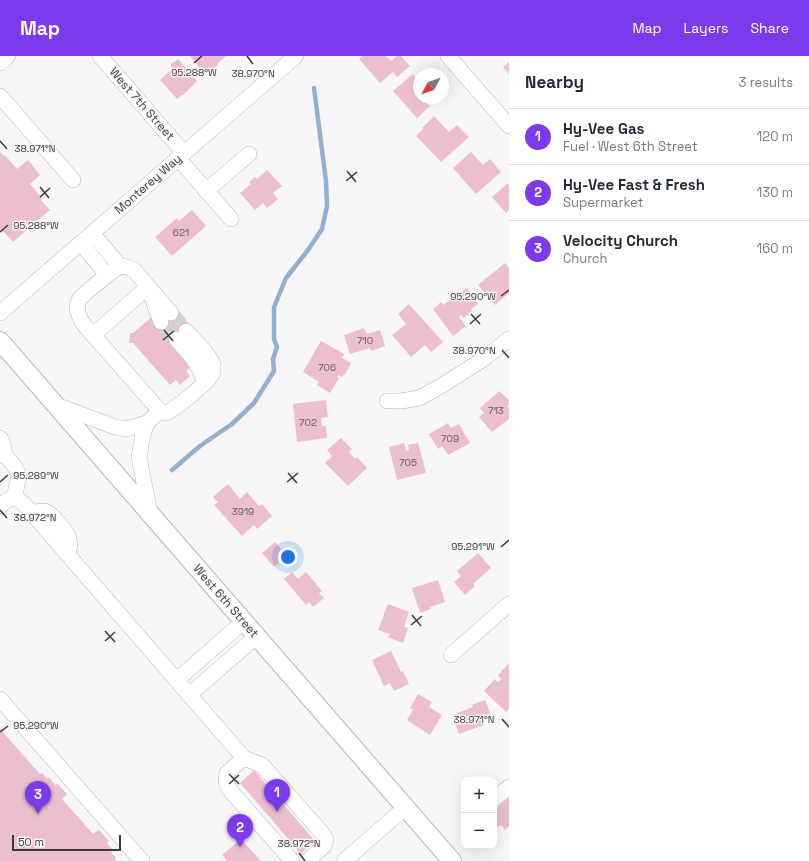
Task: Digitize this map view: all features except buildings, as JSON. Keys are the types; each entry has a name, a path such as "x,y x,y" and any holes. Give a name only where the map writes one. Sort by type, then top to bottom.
{"main road":[{"name":"West 6th Street","path":"0,341 452,861"}],"street":[{"path":"0,63 8,56"},
{"name":"West 7th Street","path":"100,56 181,155 206,191 231,219"},
{"name":"Monterey Way","path":"0,313 296,56"},
{"path":"448,56 509,126"},
{"path":"3,104 72,180"},
{"path":"206,191 249,154"},
{"path":"92,232 120,266 134,270 148,287 166,318"},
{"path":"81,243 107,275"},
{"path":"120,266 80,298 78,307 79,315 83,323 93,335 160,412 166,413 174,410 207,379 203,375 181,335"},
{"path":"93,335 148,287"},
{"path":"387,401 401,401 419,398 482,360 509,339"},
{"path":"56,405 115,427 126,429 147,423 160,412"},
{"path":"147,423 143,434 139,457 150,513"},
{"path":"1,449 15,466 19,476 14,498"},
{"path":"0,506 7,499 14,498 23,503 244,758 262,765 322,833 326,840 324,846 307,861"},
{"path":"451,655 509,604"},
{"path":"177,680 244,621"},
{"path":"189,695 257,636"},
{"path":"0,699 142,861"},
{"path":"244,758 227,773 226,781 229,789 292,861"},
{"path":"497,797 509,786"},
{"path":"344,861 406,807"}],"waterway":[{"path":"172,470 200,446 232,424 254,403 274,371 273,359 277,347 274,339 274,307 286,278 322,229 327,206 326,181 314,88"}],"tunnel":[{"path":"171,313 186,331"},
{"path":"161,322 176,339"}],"place":[{"name":"Hy-Vee Gas","path":"277,812"},
{"name":"Velocity Church","path":"38,814"},
{"name":"Hy-Vee Fast & Fresh","path":"240,847"}]}
